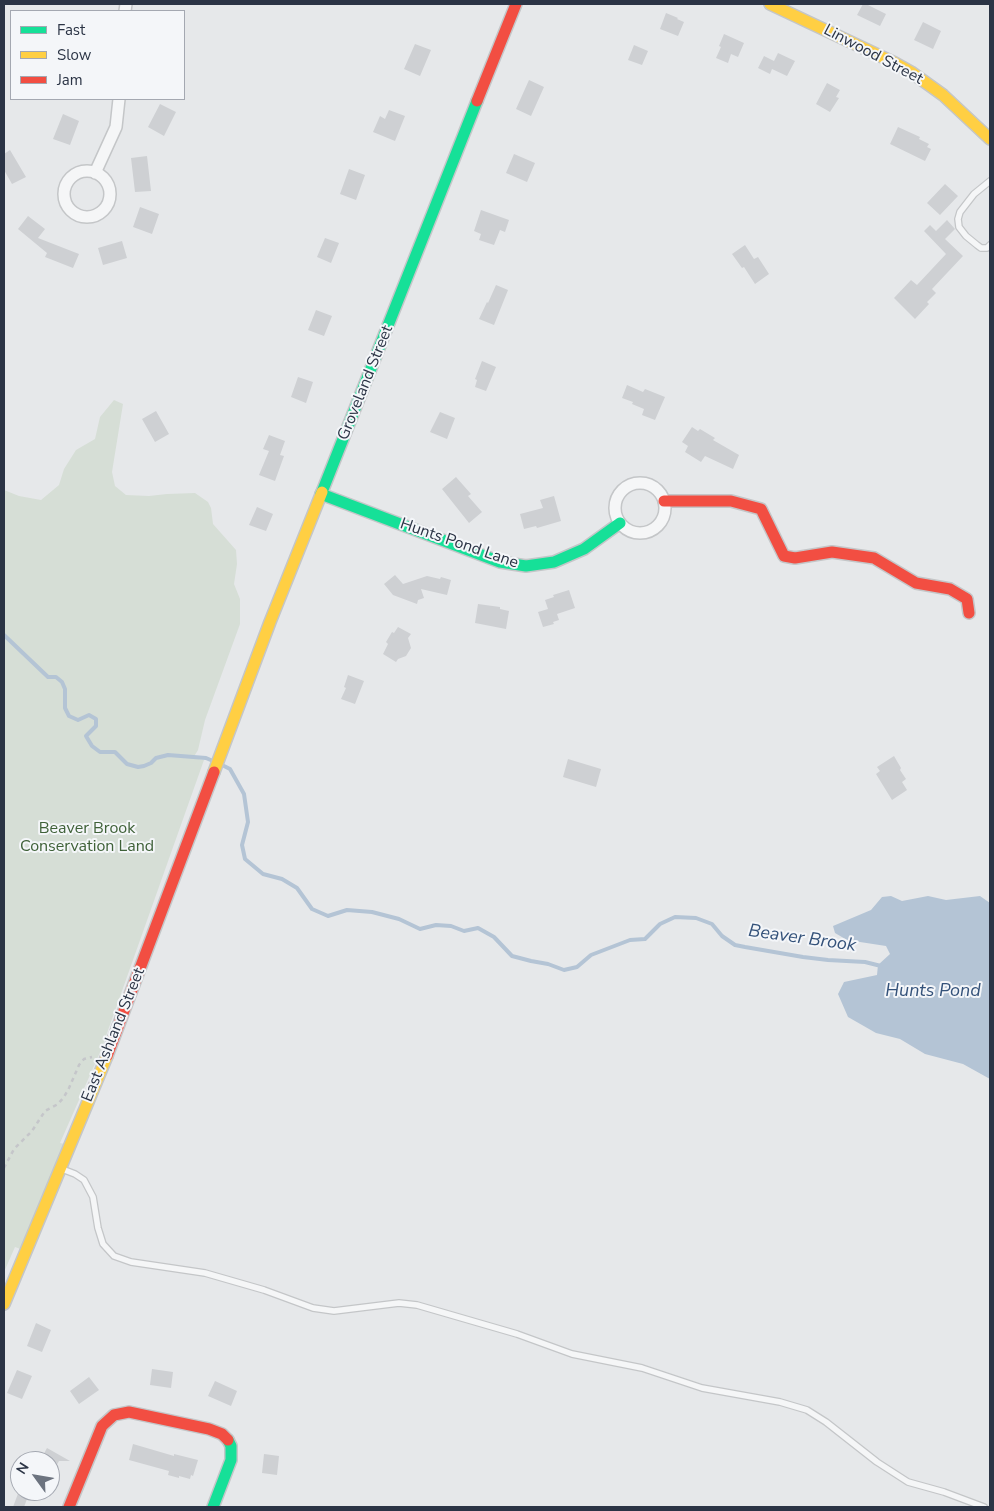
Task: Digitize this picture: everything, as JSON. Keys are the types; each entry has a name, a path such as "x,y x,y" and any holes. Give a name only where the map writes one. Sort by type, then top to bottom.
{"main road":[{"name":"Groveland Street","path":"217,762 321,494 516,4"},
{"name":"Linwood Street","path":"770,4 911,72 943,95 990,139"},
{"name":"Hunts Pond Lane","path":"321,494 500,562 526,566 554,562 584,549 620,523"},
{"path":"664,501 731,501 761,509 784,556 795,558 832,552 874,558 916,583 950,590 966,599 968,613"},
{"name":"East Ashland Street","path":"4,1304 107,1057 217,762"},
{"path":"70,1507 102,1426 114,1415 128,1412 209,1429 222,1434 228,1439 231,1446 231,1460 213,1507"}],"street":[{"path":"95,173 116,127 119,100"},
{"path":"88,171 95,173 102,177 110,190 107,206 102,212 88,218 73,213 65,201 65,186 74,175 88,171"},
{"path":"648,484 655,488 664,501 664,516 655,528 648,532 633,532 620,523 616,502 625,489 632,485 648,484"}],"lane":[{"path":"990,181 974,194 960,212 958,219 963,232 977,245 981,248 990,246"},
{"path":"60,1168 84,1180 93,1198 103,1244 114,1256 131,1262 205,1273 264,1290 312,1308 334,1311 399,1303 417,1304 517,1334 572,1354 642,1368 702,1388 780,1402 807,1410 826,1422 877,1462 908,1482 944,1492 984,1507"}],"path":[{"path":"4,1168 14,1149 32,1131 45,1111 58,1104 64,1097 79,1065 84,1059 91,1056 107,1057"}],"green space":[{"name":"Beaver Brook Conservation Land","path":"114,400 123,404 112,472 115,486 126,495 149,496 195,493 208,502 211,508 213,524 236,550 237,564 234,584 240,599 240,624 205,720 198,750 193,758 204,760 101,1050 60,1143 70,1145 26,1251 15,1247 4,1272 4,490 19,496 41,500 59,485 64,469 76,450 95,439 100,417"}],"water":[{"name":"Hunts Pond","path":"891,896 902,901 928,896 946,900 980,896 990,903 990,1079 963,1064 925,1054 900,1039 876,1033 848,1017 838,994 844,982 877,975 878,965 890,954 886,946 847,940 835,933 833,926 871,910 882,897"}],"building":[{"path":"863,4 886,14 880,26 857,15"},
{"path":"666,13 684,22 678,36 660,29"},
{"path":"923,22 941,31 933,49 914,40"},
{"path":"724,34 744,43 738,57 731,54 728,63 716,58"},
{"path":"415,44 431,50 420,76 404,69"},
{"path":"634,45 648,51 642,65 628,60"},
{"path":"778,53 795,61 787,76 772,69 770,74 758,68 764,56 774,61"},
{"path":"529,80 544,87 531,116 516,109"},
{"path":"827,83 840,90 836,97 839,98 830,112 816,104"},
{"path":"160,104 176,112 164,136 148,127"},
{"path":"389,110 405,116 395,141 373,132 380,116 385,119"},
{"path":"63,114 79,121 70,145 53,139"},
{"path":"898,127 920,137 919,139 929,144 927,147 931,149 925,161 890,144"},
{"path":"10,150 26,177 12,184 4,170 4,154"},
{"path":"514,154 535,163 527,182 506,173"},
{"path":"147,156 151,191 135,192 131,158"},
{"path":"349,169 365,175 356,200 340,194"},
{"path":"945,184 958,196 940,215 927,203"},
{"path":"140,207 159,214 152,234 133,227"},
{"path":"481,210 509,220 505,232 500,230 494,245 479,240 481,234 474,231"},
{"path":"28,216 45,229 38,238 79,254 73,268 45,257 47,253 18,229"},
{"path":"947,220 955,229 945,239 963,256 932,289 936,293 915,319 894,298 911,280 917,285 946,254 924,231 930,225 936,231"},
{"path":"325,238 339,243 331,263 317,257"},
{"path":"122,241 127,258 103,265 98,248"},
{"path":"745,245 754,259 758,257 769,274 755,284 744,267 742,268 732,254"},
{"path":"496,285 508,290 494,325 479,319"},
{"path":"316,310 332,316 324,336 308,330"},
{"path":"482,361 496,367 486,391 475,387 477,380 475,379"},
{"path":"298,377 313,382 306,403 291,397"},
{"path":"627,385 643,392 645,389 665,397 655,420 642,415 644,409 622,398"},
{"path":"156,411 169,434 155,442 142,419"},
{"path":"440,412 455,418 447,439 430,432"},
{"path":"692,427 698,431 700,429 715,438 713,440 739,455 733,469 705,456 701,462 685,452 688,446 682,442"},
{"path":"269,435 285,441 280,455 284,456 275,481 259,475 269,451 263,449"},
{"path":"456,477 471,494 468,496 482,512 469,523 442,489"},
{"path":"554,496 561,521 537,528 536,526 524,529 520,514 543,508 540,500"},
{"path":"257,507 273,514 266,531 249,525"},
{"path":"395,575 403,584 427,576 451,580 447,595 421,589 424,598 418,600 417,604 393,595 384,584"},
{"path":"569,590 575,608 557,614 559,620 553,622 554,624 543,627 538,612 548,609 545,600 554,597 553,595"},
{"path":"478,604 500,607 500,609 509,611 506,629 475,623"},
{"path":"398,627 411,634 408,638 411,648 406,656 398,659 396,662 383,654 388,644 386,642 392,632 394,633"},
{"path":"348,675 364,681 355,704 341,699 346,688 344,687"},
{"path":"894,756 906,779 902,782 907,790 892,800 876,774 880,771 877,767"},
{"path":"568,759 601,769 596,787 563,777"},
{"path":"36,1323 51,1330 42,1352 27,1346"},
{"path":"152,1369 173,1372 171,1388 150,1385"},
{"path":"17,1370 32,1376 22,1399 7,1393"},
{"path":"89,1377 99,1390 79,1404 70,1391"},
{"path":"215,1381 237,1391 231,1406 208,1396"},
{"path":"133,1444 174,1456 174,1454 198,1460 193,1476 191,1475 190,1479 179,1476 179,1478 168,1475 169,1471 129,1460"},
{"path":"264,1454 279,1456 277,1475 262,1473"},
{"path":"60,1455 70,1461 60,1461"},
{"path":"15,1501 26,1501 24,1507 13,1507"}],"waterway":[{"name":"Beaver Brook","path":"4,635 48,677 56,677 62,682 65,689 65,708 69,716 78,720 89,715 96,719 96,726 86,736 92,746 100,752 115,752 127,764 138,767 151,763 156,758 168,755 206,758 213,761"},
{"name":"Beaver Brook","path":"220,764 230,769 244,794 248,822 242,845 245,859 263,874 282,879 297,888 312,909 328,916 347,910 372,912 399,919 420,929 436,925 451,926 464,931 478,928 494,937 512,956 548,964 564,970 577,967 591,955 630,940 645,939 660,924 675,917 696,918 712,924 722,936 735,945 803,957 865,962 881,966"}],"traffic: fast":[{"path":"322,492 477,101"},
{"path":"321,494 500,562 526,566 554,562 584,549 620,523"},
{"path":"213,1507 231,1460 231,1446 228,1440"}],"traffic: slow":[{"path":"770,4 911,72 943,95 990,139"},
{"path":"214,772 270,622 322,492"},
{"path":"4,1304 107,1056"}],"traffic: jam":[{"path":"477,101 516,4"},
{"path":"664,501 731,501 761,509 784,556 795,558 832,552 874,558 916,583 950,589 967,599 969,613"},
{"path":"107,1056 214,772"},
{"path":"69,1507 102,1426 114,1415 129,1412 209,1429 222,1434 228,1440"}]}
